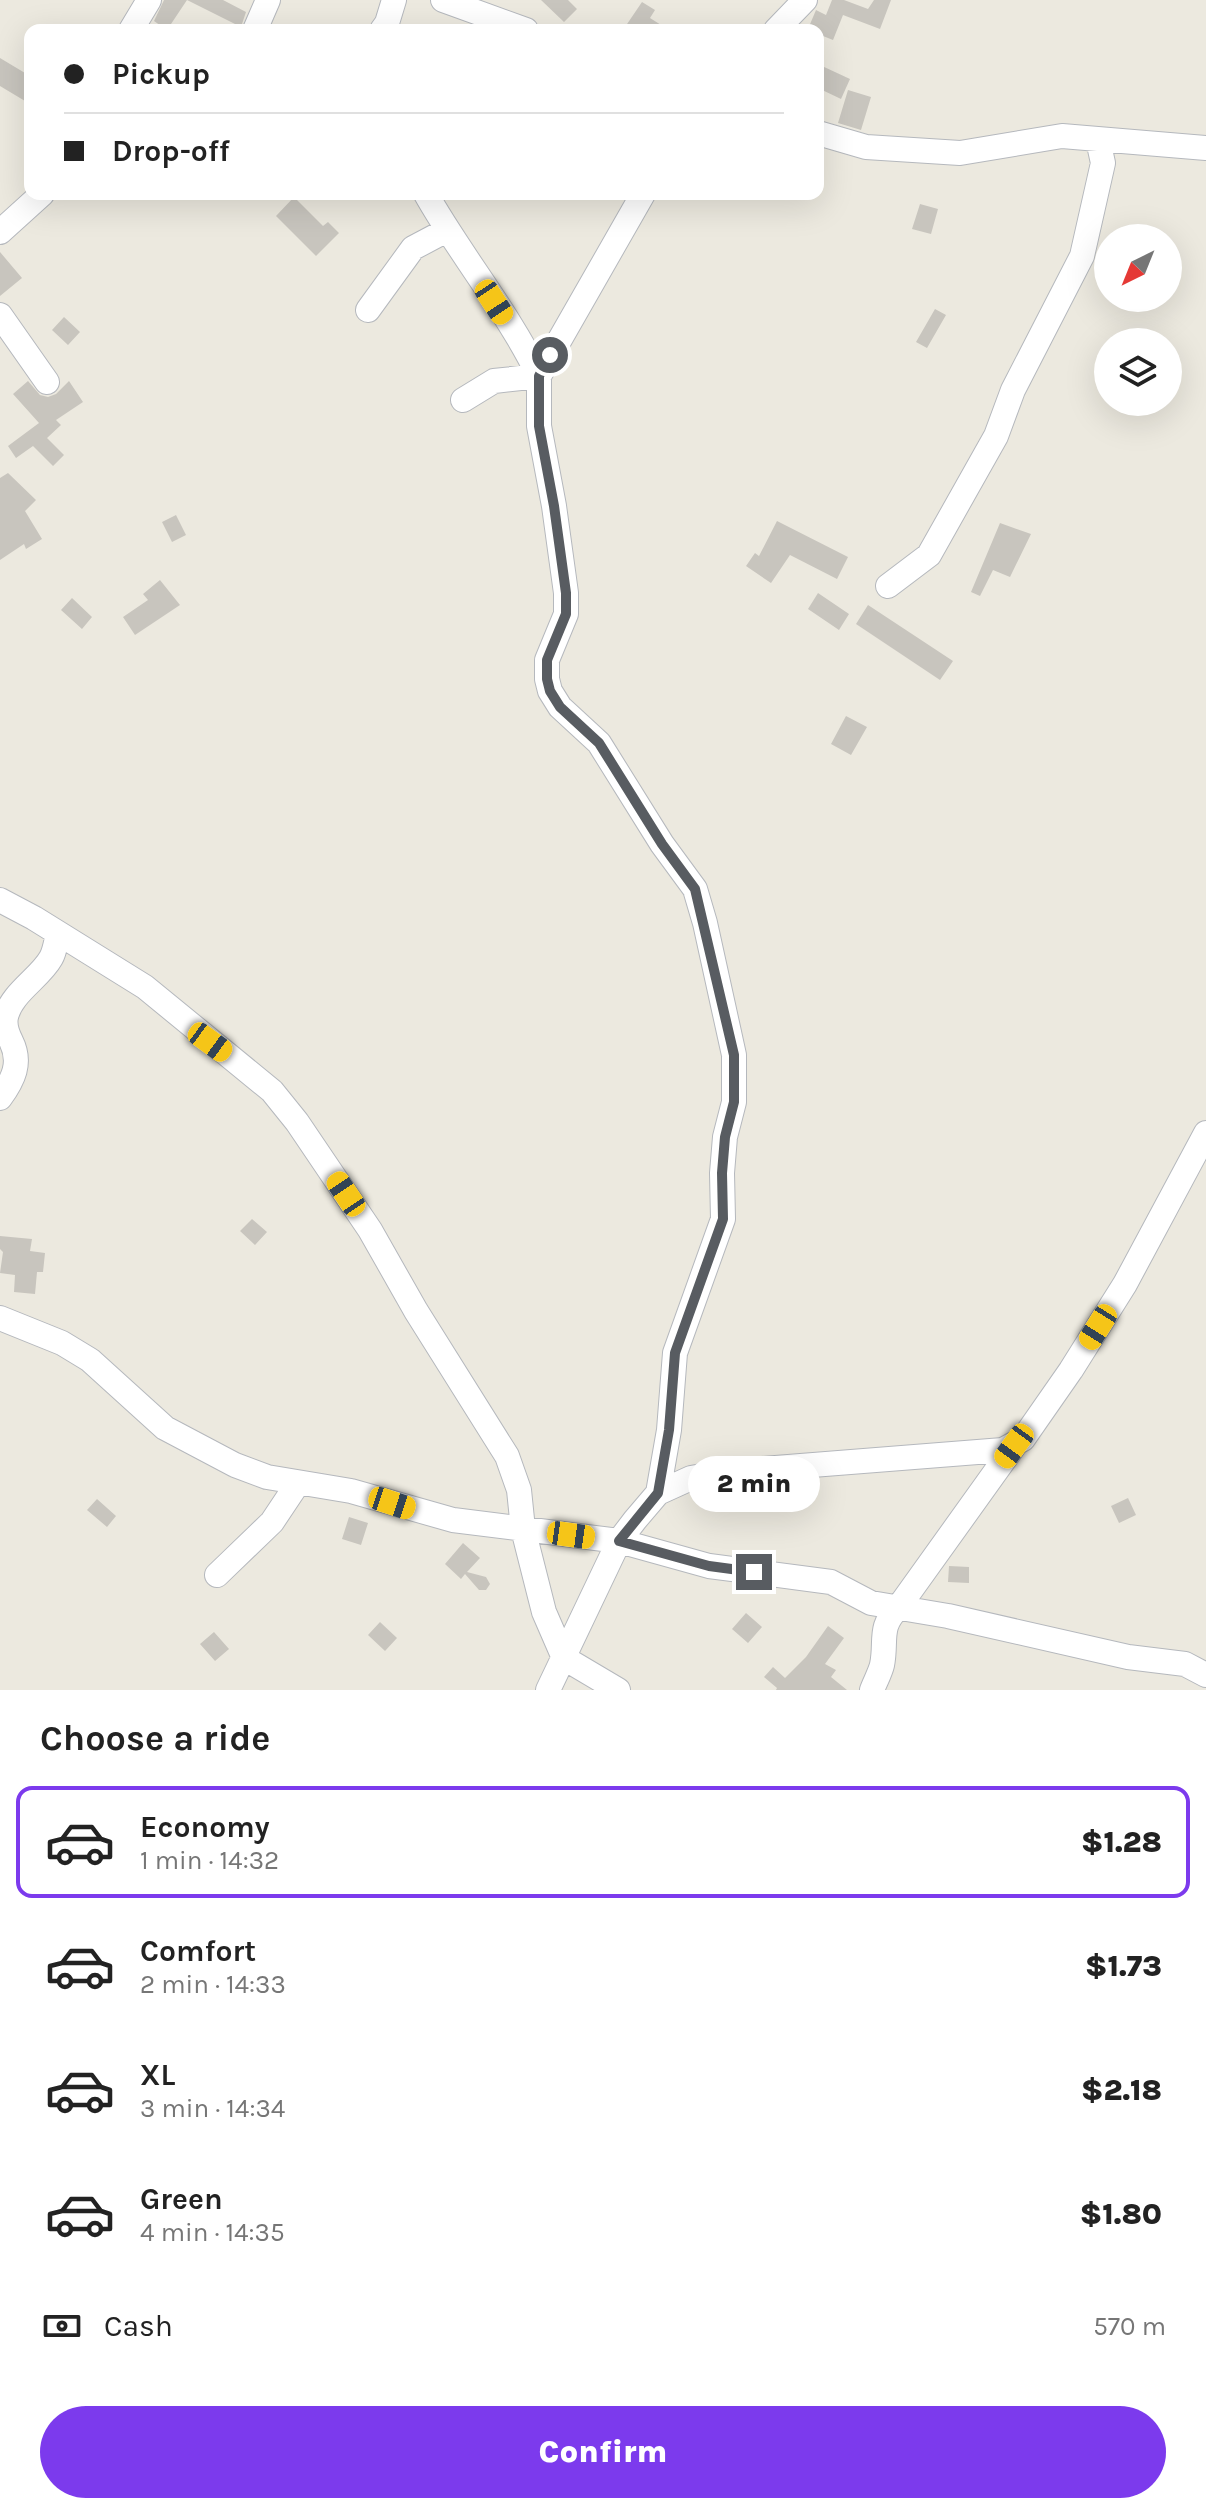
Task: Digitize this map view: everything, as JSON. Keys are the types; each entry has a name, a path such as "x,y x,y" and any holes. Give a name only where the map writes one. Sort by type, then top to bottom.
{"street":[{"path":"135,24 149,0"},
{"path":"261,24 268,0"},
{"path":"384,24 394,0"},
{"path":"443,0 489,7 516,24"},
{"path":"782,24 805,0"},
{"path":"824,135 866,147 960,153 1062,136 1206,148"},
{"path":"888,586 929,555 996,436 1013,390 1082,256 1103,163 1098,140"},
{"path":"0,232 35,200"},
{"path":"430,200 526,349 539,376 539,426 566,593 566,614 547,660 550,691 560,707 599,743 662,844 695,889 734,1055 734,1102 725,1137 723,1161 723,1219 675,1353 669,1430 658,1493"},
{"path":"539,376 640,200"},
{"path":"368,310 413,248 447,230"},
{"path":"0,315 47,382"},
{"path":"463,400 494,381 539,376"},
{"path":"0,900 145,987 272,1091 297,1122 370,1230 416,1311 507,1456 519,1490 523,1529 544,1612 571,1661 579,1690"},
{"path":"0,1098 17,1067 5,1018 11,1005 53,955 58,934"},
{"path":"872,1690 882,1665 884,1629 888,1617 898,1608 1071,1370 1125,1284 1206,1133"},
{"path":"0,1318 62,1343 90,1360 165,1428 235,1465 267,1477 351,1491 453,1520 619,1541 709,1566 831,1582 871,1603 1128,1657 1185,1664 1206,1675"},
{"path":"548,1690 571,1661 619,1541 658,1493 691,1478 724,1472 1003,1450 1014,1446"},
{"path":"217,1575 272,1522 298,1483"},
{"path":"571,1661 618,1690"}],"building":[{"path":"164,0 187,0 171,24 154,21"},
{"path":"187,0 223,0 246,12 242,24 235,24"},
{"path":"541,0 568,0 577,9 564,22"},
{"path":"832,0 844,0 868,9 874,0 891,0 880,29 843,15 833,40 824,36 824,24 810,24 816,10 826,15"},
{"path":"642,2 655,10 650,18 660,24 627,24"},
{"path":"0,58 24,72 24,100 0,86"},
{"path":"824,67 850,79 841,99 824,91"},
{"path":"848,90 871,97 861,130 838,123"},
{"path":"291,200 297,200 323,226 328,222 339,233 316,256 276,216"},
{"path":"920,204 938,209 931,234 912,229"},
{"path":"0,252 22,278 0,296"},
{"path":"935,309 946,315 927,348 916,342"},
{"path":"64,317 80,332 68,345 52,330"},
{"path":"28,381 40,395 48,397 56,394 69,381 83,402 56,420 61,425 47,438 64,455 53,466 33,446 16,458 8,446 39,423 13,394"},
{"path":"8,473 36,500 25,511 42,539 26,549 24,544 0,560 0,478"},
{"path":"176,515 186,535 172,542 162,522"},
{"path":"777,521 848,557 837,579 790,555 771,583 746,566 755,553 759,556"},
{"path":"1000,523 1031,534 1010,577 993,570 980,596 971,592"},
{"path":"160,580 180,605 135,635 123,617 148,600 143,594"},
{"path":"818,593 849,614 839,630 808,609"},
{"path":"72,598 92,617 82,629 61,610"},
{"path":"868,605 953,661 940,680 856,624"},
{"path":"846,716 867,727 851,755 831,744"},
{"path":"252,1219 267,1232 255,1245 240,1231"},
{"path":"0,1236 32,1239 30,1251 45,1253 43,1272 37,1272 35,1294 14,1292 15,1275 0,1273 3,1252"},
{"path":"1128,1498 1136,1515 1119,1523 1111,1506"},
{"path":"97,1499 116,1516 107,1527 87,1510"},
{"path":"349,1517 368,1523 361,1545 342,1539"},
{"path":"463,1543 480,1558 467,1572 486,1577 490,1584 486,1590 479,1590 465,1574 461,1579 445,1564"},
{"path":"949,1566 969,1567 969,1583 948,1582"},
{"path":"746,1613 762,1627 748,1643 732,1629"},
{"path":"380,1622 397,1638 385,1651 368,1635"},
{"path":"828,1626 844,1638 825,1664 836,1670 831,1677 847,1690 776,1690 764,1677 773,1667 785,1678 806,1657"},
{"path":"214,1632 229,1649 215,1661 200,1644"}],"route":[{"path":"550,355 539,376 539,426 566,593 566,614 547,660 550,691 560,707 599,743 662,844 695,889 734,1055 734,1102 725,1137 722,1173 723,1219 675,1353 669,1430 658,1493 619,1541 709,1566 754,1572"}]}
